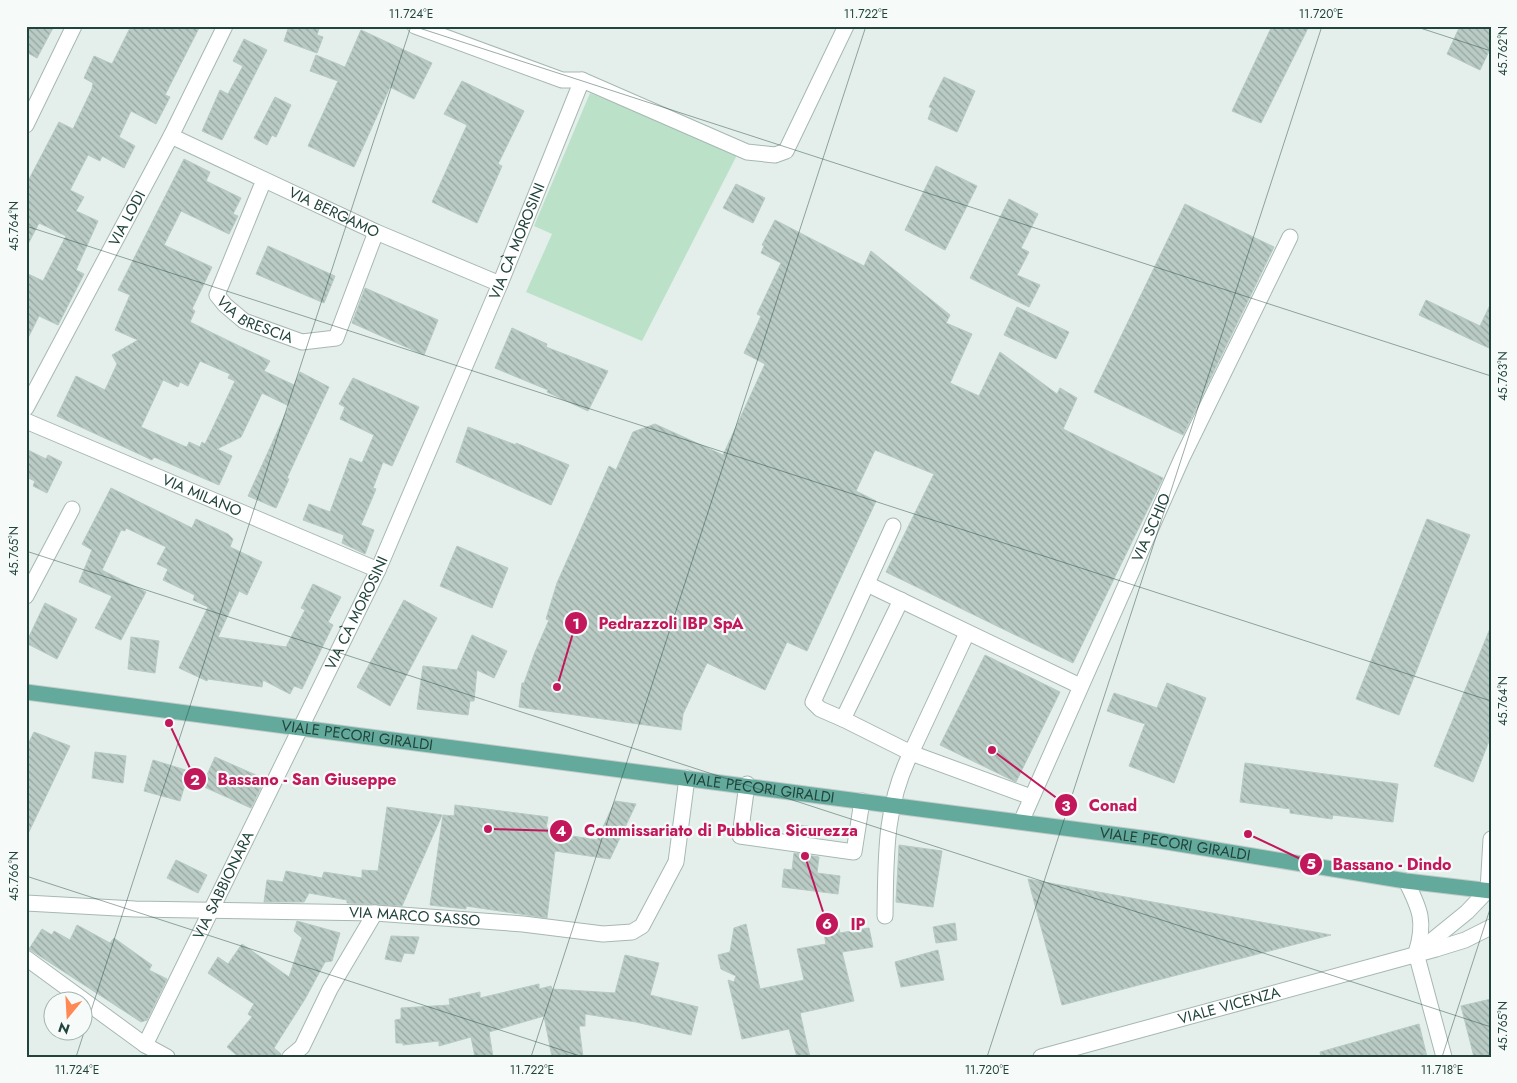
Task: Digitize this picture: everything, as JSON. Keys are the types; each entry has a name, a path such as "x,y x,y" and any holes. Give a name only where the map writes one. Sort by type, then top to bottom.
{"main road":[{"name":"VIALE PECORI GIRALDI","path":"26,692 688,778 747,784 1150,839 1406,880 1489,890"}],"street":[{"path":"26,125 74,26"},
{"name":"VIA LODI","path":"26,408 171,136 225,26"},
{"path":"415,26 562,80 582,80 747,152 774,155 786,150 846,26"},
{"name":"VIA CÀ MOROSINI","path":"301,727 378,570 500,284 582,80"},
{"name":"VIA BERGAMO","path":"171,136 376,232 500,284"},
{"name":"VIA BRESCIA","path":"264,180 217,295 224,305 244,321 302,342 336,338 376,232"},
{"name":"VIA SCHIO","path":"1021,822 1182,458 1290,237"},
{"name":"VIA MILANO","path":"26,421 378,570"},
{"path":"26,596 72,509"},
{"path":"893,526 814,702 820,709 911,753 1031,797"},
{"path":"867,584 1080,686"},
{"path":"843,719 900,600"},
{"path":"885,916 886,831 892,804 911,753 968,633"},
{"name":"VIA SABBIONARA","path":"145,1045 301,727"},
{"name":"VIA MARCO SASSO","path":"26,903 135,909 375,913 523,924 603,934 632,932 642,926 676,862 688,778"},
{"path":"747,784 740,836 854,852 862,801"},
{"path":"1416,953 1468,912 1489,890 1491,839"},
{"path":"1406,880 1418,904 1423,931 1416,953 1444,1057"},
{"path":"290,1057 302,1047 330,989 375,913"},
{"path":"1465,940 1491,928"},
{"path":"1465,940 1491,939"},
{"name":"VIALE VICENZA","path":"1041,1057 1465,940"},
{"path":"26,958 145,1045 167,1057"}],"green space":[{"path":"590,93 738,153 642,341 526,292 552,234 534,226"}],"building":[{"path":"26,26 54,26 37,58 26,52"},
{"path":"131,26 200,26 165,95 170,97 156,124 131,111 119,137 135,146 124,168 102,156 100,161 88,155 70,190 84,197 76,211 98,221 76,270 84,274 58,325 39,316 26,342 26,273 43,281 66,236 39,223 26,248 26,185 59,122 73,129 92,89 93,83 84,78 94,56 112,64"},
{"path":"289,26 320,26 317,35 323,37 317,53 284,41"},
{"path":"1272,26 1309,26 1261,123 1232,111"},
{"path":"1460,26 1491,26 1491,47 1480,70 1447,54"},
{"path":"361,30 432,63 414,99 390,87 354,167 308,146 338,81 310,71 316,55 345,67"},
{"path":"244,39 267,50 222,140 202,131 220,90 228,94 243,66 233,61"},
{"path":"944,77 975,91 957,132 928,119 932,108 929,107"},
{"path":"462,81 524,111 498,164 502,166 477,223 432,202 467,125 444,114"},
{"path":"275,97 291,105 276,137 272,135 267,145 254,138"},
{"path":"184,159 210,172 206,181 241,198 233,214 238,216 229,234 181,211 164,245 212,267 192,309 195,311 190,322 270,361 264,371 294,385 300,372 329,387 287,478 289,479 276,508 248,496 289,406 262,393 241,437 217,449 232,456 219,485 154,457 152,460 57,416 76,376 105,390 117,364 112,355 138,340 115,330 130,295 118,290","holes":["200,361 230,374 228,378 235,381 205,444 202,442 200,447 189,442 187,447 184,446 141,427 163,380 178,387 180,382 188,386"]},
{"path":"936,166 977,186 945,250 905,230"},
{"path":"736,184 765,198 753,223 723,208"},
{"path":"1009,199 1038,214 1021,248 1029,252 1017,275 1040,285 1029,307 970,278"},
{"path":"1185,204 1274,247 1183,435 1094,392"},
{"path":"775,220 864,266 871,251 950,315 946,323 972,334 950,383 979,396 1000,352 1057,394 1060,388 1077,398 1063,429 1163,478 1073,663 886,572 934,474 875,450 856,491 876,501 807,651 787,642 765,690 707,663 683,714 681,730 519,707 522,683 524,683 549,620 546,619 557,583 609,466 616,470 633,432 655,424 723,455 765,364 744,353 761,316 757,314 781,263 761,253 764,246 762,245"},
{"path":"268,246 335,276 324,303 256,274"},
{"path":"365,288 438,320 424,355 352,323"},
{"path":"1426,300 1480,326 1491,303 1491,349 1419,315"},
{"path":"1017,307 1069,332 1056,359 1004,335"},
{"path":"512,328 547,344 546,347 608,371 588,411 547,392 548,390 495,368"},
{"path":"353,378 419,407 392,466 383,462 373,488 376,489 361,525 374,530 365,554 342,543 344,535 303,520 309,504 330,512 350,458 362,463 374,435 340,419 345,407 339,404"},
{"path":"468,427 516,445 516,443 569,465 551,505 456,462"},
{"path":"26,449 46,459 48,455 62,462 47,493 33,486 35,481 26,477"},
{"path":"111,488 192,528 196,519 228,534 233,539 230,547 262,562 247,595 239,591 218,637 286,647 305,610 301,608 313,584 341,597 328,622 333,625 302,689 294,686 290,694 263,680 262,687 208,679 207,681 179,668 208,607 193,600 195,595 163,580 168,569 157,564 166,547 126,528 125,531 121,530 102,570 146,592 121,640 95,628 112,596 79,582 92,550 82,544"},
{"path":"1427,519 1470,535 1399,715 1356,699"},
{"path":"457,546 508,568 492,608 440,586"},
{"path":"404,600 437,618 390,706 357,687"},
{"path":"45,603 77,619 57,659 26,643"},
{"path":"1491,626 1491,736 1473,782 1434,766"},
{"path":"472,635 507,651 494,678 477,670 474,701 470,701 468,715 417,709 423,666 457,670"},
{"path":"131,637 159,641 155,673 128,669"},
{"path":"985,655 1060,692 1016,782 940,745"},
{"path":"1167,683 1206,698 1174,783 1129,766 1145,724 1107,711 1114,693 1157,708"},
{"path":"34,732 70,746 26,838 26,748"},
{"path":"95,752 126,756 123,783 92,778"},
{"path":"215,757 265,779 251,808 202,786"},
{"path":"153,760 189,771 180,801 144,791"},
{"path":"1245,763 1398,784 1393,822 1333,815 1332,819 1290,813 1290,809 1240,802"},
{"path":"615,801 636,804 610,859 555,851 547,918 466,906 466,909 430,905 443,815 454,816 455,805 548,817 546,828 555,829 554,833 597,840"},
{"path":"387,807 442,815 402,906 347,903 347,900 309,893 304,902 264,902 267,880 283,882 286,871 322,878 324,872 362,878 362,870 378,871"},
{"path":"798,825 822,828 821,838 797,835"},
{"path":"899,845 942,851 933,907 896,902"},
{"path":"794,853 819,857 817,873 840,876 838,894 782,887 784,869 792,870"},
{"path":"176,860 207,875 198,893 167,878"},
{"path":"1028,879 1331,935 1062,1005"},
{"path":"297,921 340,933 332,961 325,962 305,999 274,1048 281,1054 281,1057 239,1057 227,1047 252,1017 248,1014 254,1004 208,973 218,957 228,964 242,944 289,977 302,938 294,931"},
{"path":"955,923 957,940 936,943 933,927"},
{"path":"746,924 760,989 804,980 797,949 826,944 823,928 838,925 840,933 869,928 873,947 842,952 854,1001 800,1013 810,1057 797,1057 789,1029 742,1039 728,980 734,982 736,976 721,969 718,955 730,952 734,928"},
{"path":"77,925 110,943 114,938 152,965 149,970 167,979 147,1020 141,1022 29,949 42,929 52,935 54,931 70,940"},
{"path":"391,936 419,937 414,954 404,953 401,962 385,959"},
{"path":"938,950 944,980 901,987 895,962"},
{"path":"625,955 659,963 650,995 698,1007 691,1035 636,1022 585,1014 585,1026 579,1026 583,1057 552,1057 544,1016 489,1032 493,1057 475,1057 471,1037 439,1046 439,1041 403,1045 403,1043 396,1043 395,1020 401,1019 401,1008 450,1005 449,999 480,992 480,998 539,984 539,989 551,986 552,989 615,993"},
{"path":"1491,999 1491,1057 1474,1057 1461,1006"},
{"path":"1419,1024 1427,1057 1321,1057 1320,1052"}],"place":[{"name":"Pedrazzoli IBP SpA","path":"557,687"},
{"name":"Bassano - San Giuseppe","path":"169,723"},
{"name":"Conad","path":"992,750"},
{"name":"Commissariato di Pubblica Sicurezza","path":"488,829"},
{"name":"Bassano - Dindo","path":"1248,834"},
{"name":"IP","path":"805,856"}]}
